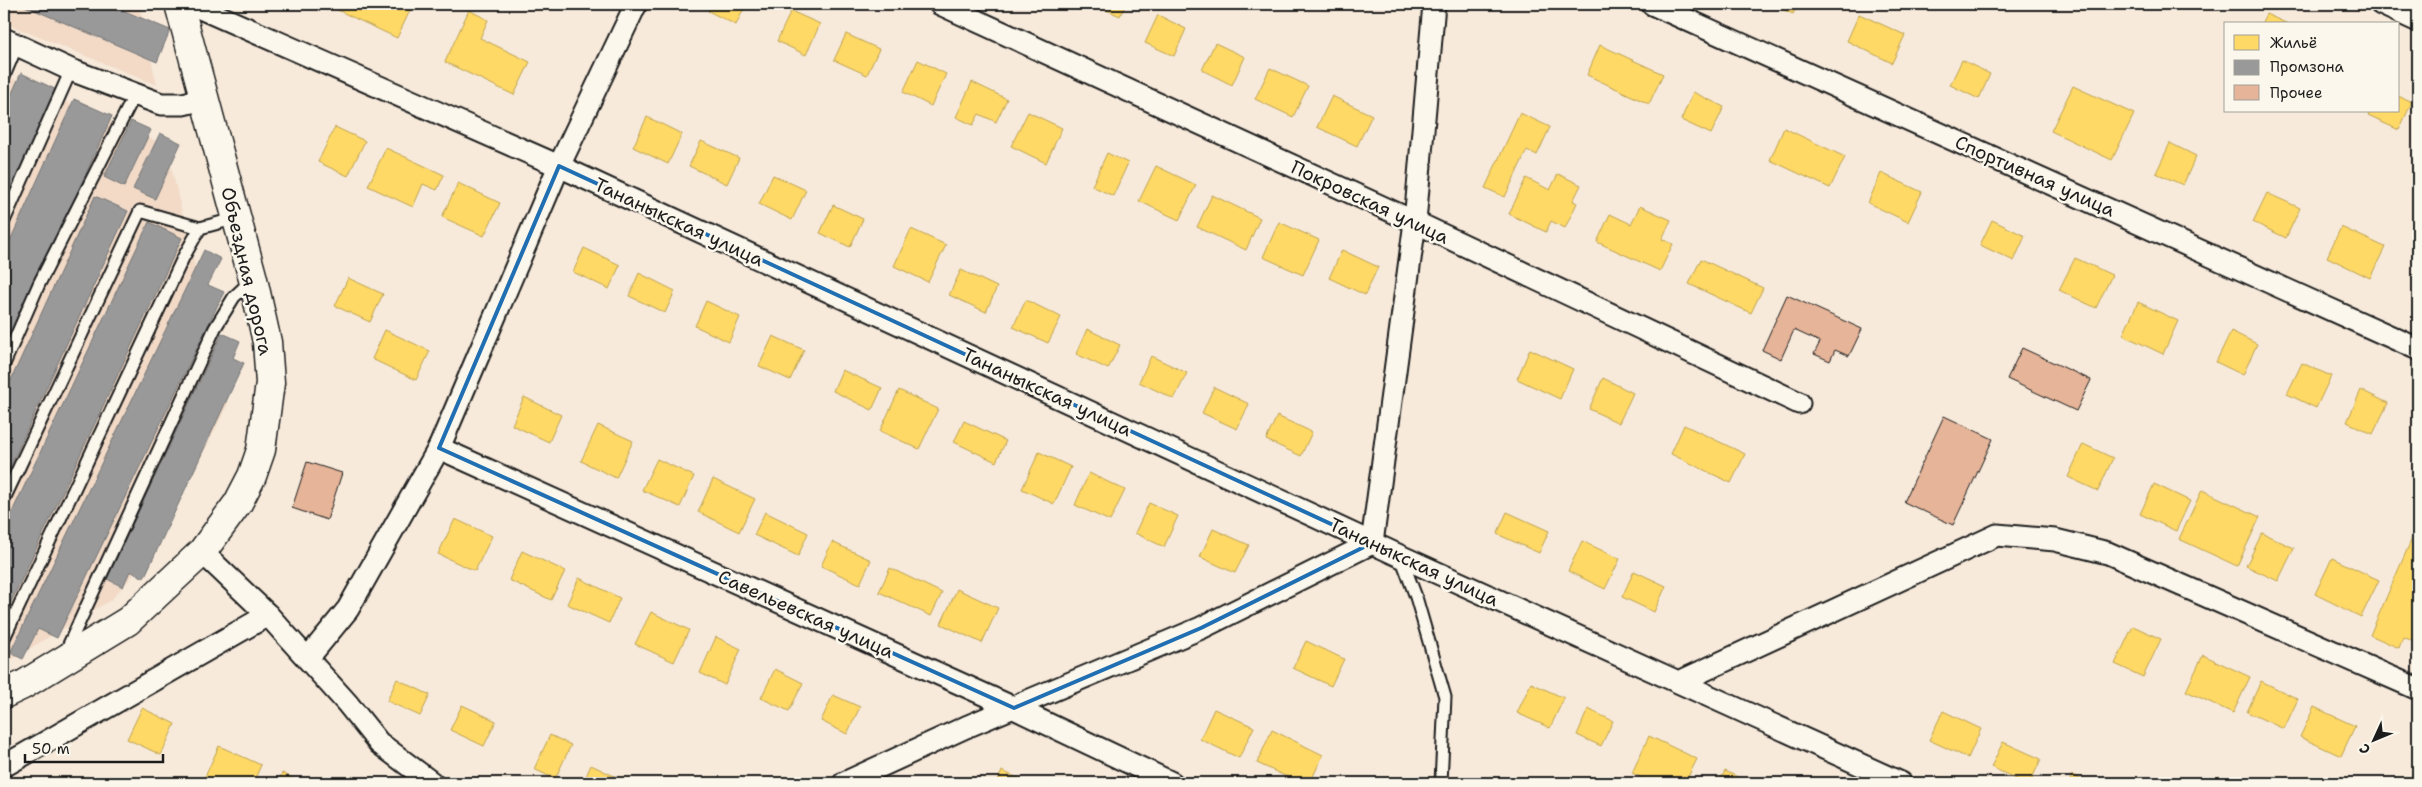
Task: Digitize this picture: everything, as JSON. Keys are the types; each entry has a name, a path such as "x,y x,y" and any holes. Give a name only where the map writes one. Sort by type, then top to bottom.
{"main road":[{"name":"Объездная дорога","path":"4,694 128,621 202,552 238,503 252,476 263,441 270,383 267,342 253,279 179,4"}],"street":[{"name":"Тананыкская улица","path":"191,4 559,166 1400,556 1901,783"},
{"path":"308,658 348,609 439,448 559,166 636,4"},
{"name":"Покровская улица","path":"940,4 1415,222 1799,403"},
{"path":"844,783 1201,628 1372,543 1415,222 1434,4"},
{"name":"Спортивная улица","path":"1652,4 2418,349"},
{"path":"2382,4 2418,21"},
{"path":"10,42 134,96 161,104 183,104 204,99"},
{"name":"Савельевская улица","path":"439,448 1014,708 1172,783"},
{"path":"1679,682 1997,535 2055,540 2108,553 2418,689"},
{"path":"202,552 268,615 308,658 379,743 432,783"},
{"path":"4,766 268,615"}],"lane":[{"path":"4,76 10,42"},
{"path":"4,221 71,70"},
{"path":"4,364 39,284 134,96"},
{"path":"4,499 140,210 200,228 236,218"},
{"path":"4,638 174,276 200,228"},
{"path":"61,662 215,328 234,297 253,279"},
{"path":"1400,556 1416,597 1445,697 1441,783"}],"highlighted area":[{"path":"559,166 1372,543 1201,628 1014,708 439,448"}],"shaded area":[{"path":"4,4 139,4 157,85 4,23"},
{"path":"4,75 166,145 228,404 152,554 111,600 4,664"}],"building: Жильё":[{"path":"332,4 413,4 397,38 331,7"},
{"path":"711,4 746,4 736,25 708,11"},
{"path":"1093,4 1126,4 1120,16"},
{"path":"1770,4 1798,4 1793,14"},
{"path":"469,10 488,20 480,38 530,62 514,95 445,62"},
{"path":"791,11 820,24 806,55 777,41"},
{"path":"1859,14 1905,35 1892,63 1847,41"},
{"path":"2266,14 2284,22 2262,22"},
{"path":"1158,15 1186,29 1174,56 1145,43"},
{"path":"846,34 879,49 867,75 834,60"},
{"path":"1215,43 1245,57 1232,85 1202,70"},
{"path":"1600,45 1663,74 1649,104 1587,75"},
{"path":"918,60 946,74 931,106 903,92"},
{"path":"1962,60 1990,74 1979,99 1950,85"},
{"path":"1270,68 1308,86 1293,117 1255,99"},
{"path":"972,82 1007,99 996,122 979,114 973,125 956,117"},
{"path":"2073,86 2134,114 2112,160 2051,131"},
{"path":"1693,92 1724,107 1711,134 1681,120"},
{"path":"1332,96 1372,115 1357,146 1317,127"},
{"path":"2400,97 2412,102 2399,130 2368,116 2370,112 2400,112"},
{"path":"1028,112 1062,128 1046,163 1011,146"},
{"path":"1520,113 1550,127 1537,155 1527,150 1505,197 1485,188"},
{"path":"647,117 682,134 668,164 633,147"},
{"path":"335,127 365,141 348,176 318,162"},
{"path":"1784,128 1845,157 1830,188 1770,160"},
{"path":"701,141 739,158 727,184 689,166"},
{"path":"2170,143 2196,156 2183,185 2156,173"},
{"path":"386,148 444,175 437,190 423,184 413,207 368,186"},
{"path":"1107,153 1128,163 1113,196 1092,186"},
{"path":"1156,166 1196,185 1179,220 1139,201"},
{"path":"1881,173 1922,192 1908,222 1868,203"},
{"path":"1558,174 1581,185 1573,201 1577,203 1565,228 1551,221 1546,232 1509,214 1526,178 1550,190"},
{"path":"773,175 806,190 792,220 759,204"},
{"path":"458,183 500,203 484,236 442,217"},
{"path":"2267,193 2300,208 2286,238 2253,222"},
{"path":"1212,195 1260,218 1246,250 1197,227"},
{"path":"833,205 863,219 850,247 820,233"},
{"path":"1640,206 1671,220 1662,239 1673,244 1660,271 1597,242 1610,214 1631,224"},
{"path":"1992,220 2025,236 2014,261 1980,245"},
{"path":"1279,222 1319,240 1303,275 1263,257"},
{"path":"2341,227 2385,247 2370,278 2327,257"},
{"path":"911,229 946,245 928,282 894,266"},
{"path":"584,248 620,265 609,289 573,272"},
{"path":"1342,250 1378,267 1365,295 1329,278"},
{"path":"2075,258 2112,275 2096,308 2059,290"},
{"path":"1701,259 1763,288 1751,313 1689,284"},
{"path":"961,270 997,287 986,312 949,295"},
{"path":"639,273 675,291 665,313 629,296"},
{"path":"348,278 383,294 370,322 335,306"},
{"path":"1026,300 1061,317 1048,343 1013,327"},
{"path":"706,301 740,317 729,342 695,326"},
{"path":"2138,302 2178,321 2163,354 2123,335"},
{"path":"1087,329 1120,345 1108,369 1076,354"},
{"path":"385,330 430,351 416,380 372,359"},
{"path":"2231,331 2257,344 2243,375 2216,362"},
{"path":"773,336 804,350 790,380 759,366"},
{"path":"1530,349 1573,369 1560,399 1517,379"},
{"path":"1151,356 1187,373 1174,399 1139,382"},
{"path":"2302,363 2331,376 2316,408 2287,394"},
{"path":"842,370 882,388 872,410 833,391"},
{"path":"1603,378 1633,393 1619,423 1589,409"},
{"path":"1214,387 1249,404 1237,429 1202,413"},
{"path":"899,390 938,409 919,449 880,431"},
{"path":"2361,390 2388,403 2373,434 2347,422"},
{"path":"524,397 561,415 549,442 512,425"},
{"path":"1277,416 1312,432 1301,456 1266,440"},
{"path":"964,421 1006,441 996,462 954,442"},
{"path":"598,425 633,441 616,478 581,461"},
{"path":"1684,425 1745,454 1731,483 1671,454"},
{"path":"2083,444 2113,458 2098,491 2068,477"},
{"path":"1039,452 1071,467 1054,504 1022,489"},
{"path":"657,459 694,476 680,507 642,490"},
{"path":"1089,473 1125,490 1110,521 1075,505"},
{"path":"713,479 755,499 739,532 698,512"},
{"path":"2154,484 2190,501 2176,531 2140,514"},
{"path":"2202,490 2260,517 2237,566 2179,539"},
{"path":"1149,503 1178,516 1164,547 1135,533"},
{"path":"765,512 808,533 798,556 754,535"},
{"path":"1507,512 1549,531 1539,553 1497,534"},
{"path":"455,519 492,536 475,571 438,554"},
{"path":"1213,529 1249,545 1235,573 1200,557"},
{"path":"2262,533 2294,548 2278,581 2246,566"},
{"path":"2413,536 2418,538 2418,592 2416,597 2418,598 2418,643 2403,637 2399,648 2370,635"},
{"path":"1582,541 1620,559 1605,589 1568,571"},
{"path":"832,542 871,560 860,584 821,566"},
{"path":"522,551 565,571 551,600 509,580"},
{"path":"2332,558 2379,580 2361,617 2315,594"},
{"path":"890,568 942,593 931,616 879,592"},
{"path":"1634,571 1666,586 1654,612 1622,597"},
{"path":"579,578 620,598 609,623 567,604"},
{"path":"957,589 998,608 982,643 941,624"},
{"path":"651,612 689,630 674,662 635,644"},
{"path":"2133,626 2161,639 2143,677 2115,664"},
{"path":"716,637 741,649 725,685 700,673"},
{"path":"1306,641 1344,659 1331,686 1293,668"},
{"path":"2203,655 2250,677 2233,713 2186,691"},
{"path":"775,669 803,683 789,711 761,698"},
{"path":"397,679 430,695 420,716 387,701"},
{"path":"2261,681 2298,699 2284,729 2247,712"},
{"path":"1531,683 1564,698 1550,728 1517,713"},
{"path":"833,695 860,707 847,734 821,721"},
{"path":"462,705 496,721 484,746 450,730"},
{"path":"2314,707 2355,726 2341,756 2300,737"},
{"path":"142,708 175,724 161,755 127,739"},
{"path":"1214,709 1254,727 1239,758 1200,739"},
{"path":"1588,709 1613,721 1601,746 1577,735"},
{"path":"1943,711 1981,729 1968,758 1929,740"},
{"path":"1272,730 1323,755 1310,783 1300,783 1257,763"},
{"path":"550,735 571,745 555,779 534,769"},
{"path":"1649,736 1697,759 1685,783 1653,783 1632,773"},
{"path":"2003,742 2041,759 2030,783 2025,783 1991,767"},
{"path":"219,746 261,765 253,783 212,783 204,779"},
{"path":"591,765 629,783 583,783"},
{"path":"1002,771 1029,783 997,783"},
{"path":"1725,771 1750,783 1719,783"},
{"path":"282,773 303,783 278,783"},
{"path":"2072,775 2089,783 2069,783"}],"building: Промзона":[{"path":"20,4 108,4 170,30 157,62"},
{"path":"21,73 57,90 4,208 4,111"},
{"path":"74,99 112,116 4,355 4,254"},
{"path":"131,121 151,130 124,187 104,177"},
{"path":"160,133 181,143 155,199 133,189"},
{"path":"95,196 128,211 4,480 4,395"},
{"path":"149,222 182,238 4,617 4,529"},
{"path":"204,250 221,259 208,285 224,292 57,638 38,629 23,659 10,653"},
{"path":"222,333 240,341 233,358 244,363 144,578 130,571 123,587 107,579"}],"building: Прочее":[{"path":"1787,295 1862,329 1849,356 1835,350 1830,361 1814,354 1820,342 1794,330 1781,359 1762,350"},
{"path":"2022,348 2091,380 2076,411 2007,379"},
{"path":"1944,416 1993,439 1953,525 1904,502"},
{"path":"307,462 342,473 327,520 292,508"}]}
